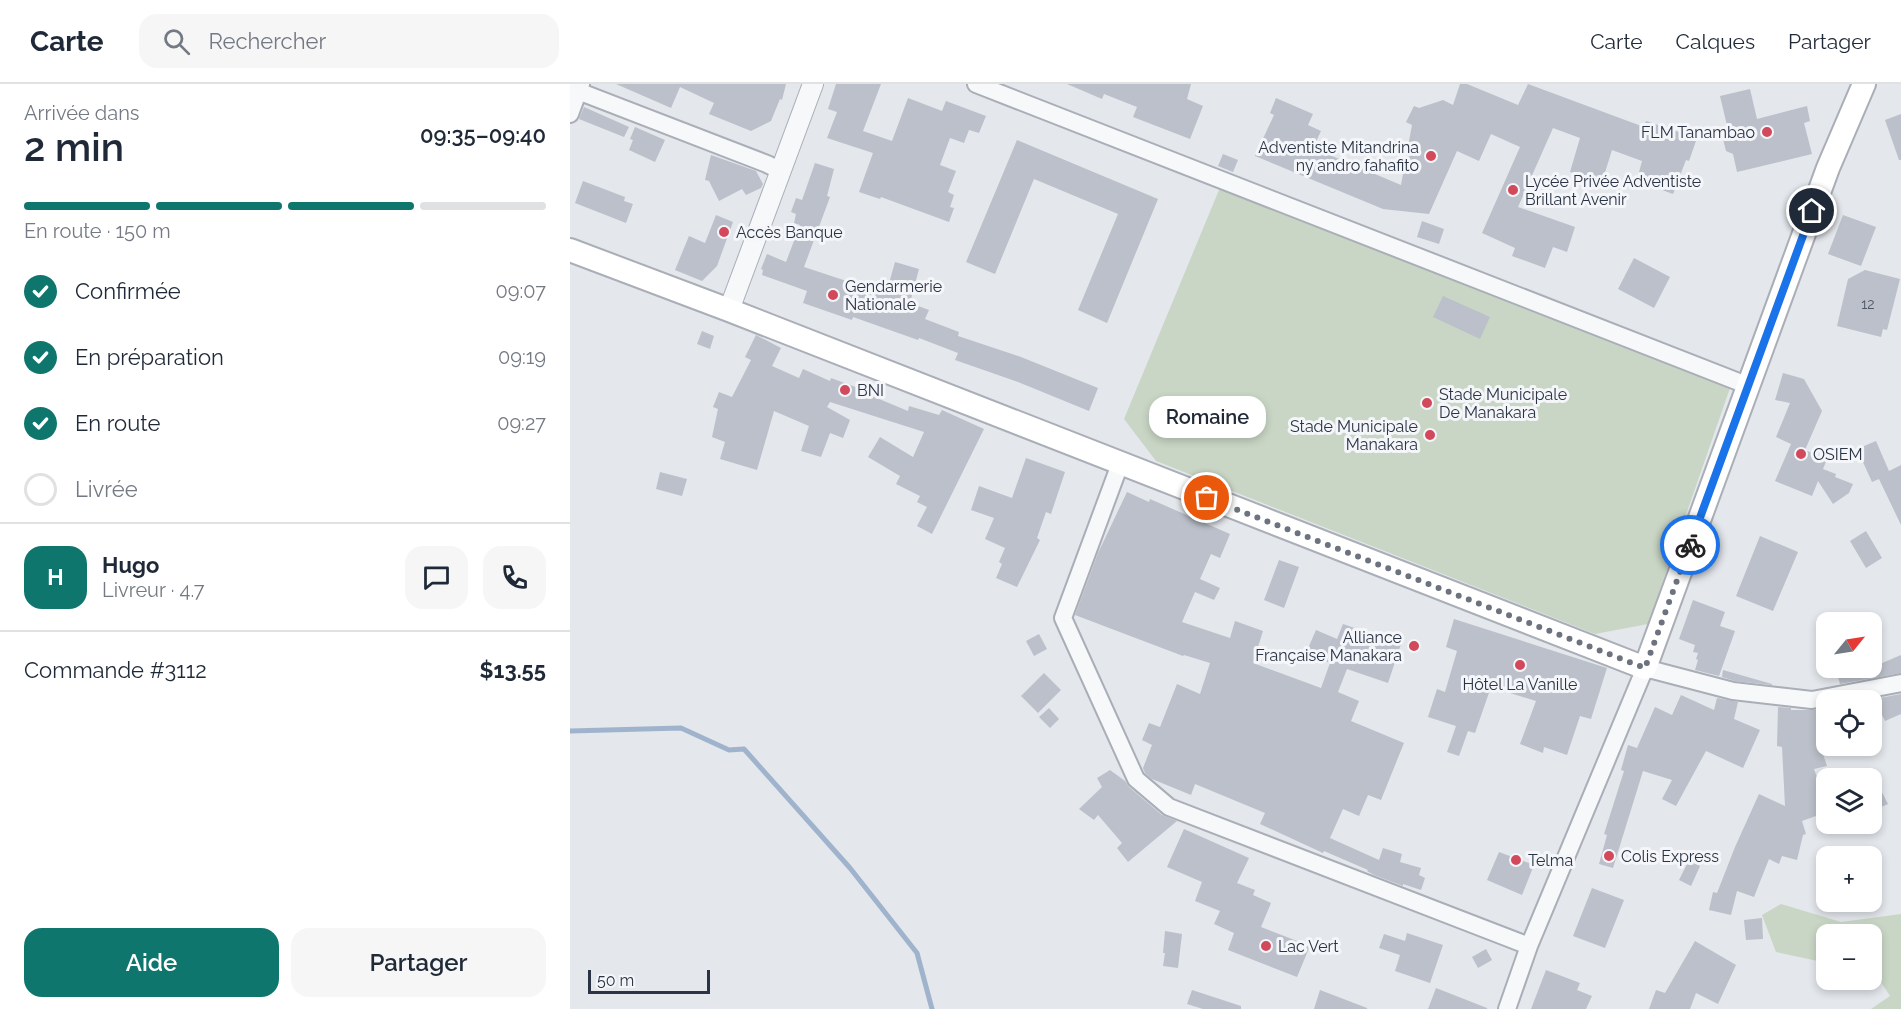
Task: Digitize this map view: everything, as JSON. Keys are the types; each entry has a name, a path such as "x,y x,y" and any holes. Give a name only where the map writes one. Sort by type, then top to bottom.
{"main road":[{"path":"570,250 1645,668 1828,168 1864,84"}],"street":[{"path":"729,310 813,84"},
{"path":"976,84 1749,386"},
{"path":"570,114 577,88 781,171"},
{"path":"1120,464 1063,618 1136,779 1169,807 1529,946"},
{"path":"1507,1009 1529,946 1645,668 1733,691 1812,700 1901,683"}],"green space":[{"name":"Stade Municipale De Manakara","path":"1224,178 1730,388 1648,624 1595,634 1156,461 1124,419"},
{"path":"1781,904 1841,922 1901,914 1901,1009 1871,1009 1890,996 1882,984 1882,924 1816,924 1816,961 1776,952 1762,915"}],"building":[{"path":"616,84 786,84 782,100 780,99 771,121 751,131 709,114 714,103 680,87 671,108"},
{"path":"836,84 881,84 863,131 892,141 908,98 942,111 946,101 986,116 979,133 969,130 964,143 950,138 940,165 956,171 948,192 954,195 950,207 954,208 949,222 881,197 880,199 859,192 873,153 827,138 837,112 828,109"},
{"path":"1067,84 1191,84 1187,99 1203,106 1190,139 1133,117 1137,107 1104,94 1102,99"},
{"path":"1460,84 1467,84 1518,105 1528,84 1644,127 1646,121 1697,138 1673,194 1651,186 1653,180 1638,176 1642,161 1612,150 1602,182 1570,172 1580,138 1553,128 1518,207 1575,227 1567,252 1553,247 1545,268 1512,256 1515,248 1482,233 1520,147 1491,134 1479,161 1457,151 1429,214 1383,209 1255,156 1274,115 1270,113 1276,98 1313,114 1308,125 1321,131 1313,148 1401,185 1412,125 1406,122 1414,106 1419,108 1443,100 1453,105"},
{"name":"FLM Tanambao","path":"1750,89 1757,119 1807,106 1810,121 1804,123 1812,154 1737,172 1733,154 1726,151 1723,139 1729,134 1720,96"},
{"path":"584,107 629,127 624,137 579,119"},
{"path":"1901,114 1901,160 1899,160 1885,120"},
{"path":"635,127 665,140 655,162 629,150 633,140 630,139"},
{"path":"1017,140 1158,199 1107,323 1078,310 1118,214 1034,179 995,274 966,262"},
{"path":"1223,154 1238,160 1233,172 1218,166"},
{"path":"711,155 756,171 763,184 761,188 746,195 742,189 719,201 709,181 705,180"},
{"path":"815,163 834,169 827,196 830,197 804,267 886,294 895,262 919,269 910,303 929,310 925,319 959,332 958,336 1021,357 1098,388 1089,411 1018,382 955,360 958,353 919,338 918,340 853,317 852,320 803,303 807,291 762,275 763,270 761,269 767,254 786,262 800,225 794,223 796,214 791,212 796,198 802,200"},
{"path":"583,181 625,197 624,201 633,204 626,223 575,203"},
{"path":"716,215 733,222 717,266 702,281 675,270 689,236 705,243"},
{"path":"1843,215 1876,227 1861,266 1828,254"},
{"path":"1422,221 1444,229 1439,244 1417,237"},
{"path":"1634,258 1670,277 1654,308 1618,289"},
{"path":"1865,270 1900,279 1887,330 1883,329 1881,337 1837,326 1848,279"},
{"path":"1443,296 1490,317 1480,339 1433,317"},
{"path":"702,331 714,336 710,349 697,344"},
{"path":"756,335 781,348 772,366 799,378 803,369 830,381 831,378 861,389 860,391 908,411 909,406 939,415 942,410 984,429 932,534 917,526 927,507 917,502 920,496 896,484 900,476 868,457 880,437 913,457 924,432 830,402 827,407 850,420 843,438 830,433 821,457 801,451 809,426 774,411 757,470 720,459 725,442 712,437 718,409 713,407 719,392 732,397 751,360 745,357"},
{"name":"OSIEM","path":"1783,373 1804,379 1822,411 1805,450 1827,459 1823,469 1853,484 1849,493 1833,504 1818,481 1812,496 1775,481 1791,444 1776,437 1790,403 1775,400"},
{"path":"1876,441 1889,471 1901,465 1901,525 1879,479 1872,482 1857,449"},
{"path":"1026,458 1065,472 1051,514 1046,512 1037,538 1040,540 1017,587 996,578 1005,548 985,539 994,518 971,510 979,486 1012,498"},
{"path":"660,472 687,479 682,496 656,489"},
{"path":"1127,492 1149,502 1150,499 1230,534 1220,558 1211,554 1200,579 1220,588 1214,600 1195,592 1182,622 1230,638 1235,621 1263,631 1253,663 1321,688 1330,663 1306,653 1316,630 1337,639 1343,624 1401,644 1388,683 1347,669 1338,692 1359,701 1351,721 1404,743 1381,800 1368,795 1359,816 1343,809 1330,838 1379,860 1383,848 1402,854 1400,862 1421,868 1419,875 1425,878 1421,890 1374,875 1368,870 1324,851 1323,853 1260,824 1265,813 1195,784 1191,795 1152,779 1145,773 1143,768 1152,745 1142,740 1149,723 1160,727 1177,684 1200,694 1210,663 1183,656 1075,615 1098,553"},
{"path":"1866,531 1882,558 1866,568 1850,541"},
{"path":"1760,536 1798,552 1773,611 1736,596"},
{"path":"1279,560 1299,567 1284,608 1264,600"},
{"path":"1693,600 1725,612 1720,626 1735,631 1719,676 1695,670 1698,653 1693,652 1695,645 1679,639"},
{"path":"1454,619 1607,668 1591,719 1580,716 1567,755 1544,747 1543,753 1520,744 1536,701 1491,687 1475,733 1468,731 1459,756 1447,752 1456,726 1428,717 1437,689 1445,692 1457,651 1446,647"},
{"path":"1039,634 1047,649 1034,656 1026,641"},
{"path":"1901,655 1901,673 1882,676 1882,663"},
{"path":"1723,670 1772,685 1735,681 1722,677"},
{"path":"1044,673 1061,690 1038,713 1021,696"},
{"path":"1838,678 1873,678 1840,684"},
{"path":"1901,694 1901,714 1885,721 1882,715 1882,698"},
{"path":"1681,695 1714,710 1717,698 1738,702 1734,719 1760,730 1743,768 1706,751 1676,806 1662,799 1672,780 1643,771 1613,868 1599,864 1607,835 1604,834 1624,771 1621,770 1628,745 1637,748 1655,707 1672,715"},
{"path":"1778,707 1791,708 1791,710 1816,710 1816,756 1824,756 1827,766 1814,769 1816,816 1802,821 1806,834 1803,835 1797,860 1782,856 1779,864 1769,859 1754,897 1737,891 1731,915 1709,910 1713,892 1717,893 1759,794 1785,806 1782,747 1777,746"},
{"path":"1049,708 1059,719 1050,728 1039,717"},
{"path":"1110,770 1162,815 1177,821 1128,862 1117,848 1122,843 1098,815 1094,820 1079,809 1102,787 1097,778"},
{"path":"1882,792 1888,804 1882,807"},
{"path":"1184,829 1249,858 1237,883 1255,890 1253,895 1271,903 1261,927 1310,946 1297,977 1228,950 1234,933 1214,924 1220,911 1195,901 1202,882 1167,867"},
{"path":"1499,852 1534,865 1522,895 1487,880"},
{"path":"1689,860 1700,866 1691,886 1679,880"},
{"path":"1592,888 1624,900 1605,948 1573,936"},
{"path":"1762,918 1763,939 1746,940 1744,920"},
{"path":"1165,931 1182,934 1178,968 1163,966"},
{"path":"1407,933 1443,945 1430,983 1395,971 1400,955 1379,948 1384,934 1405,941"},
{"path":"1695,941 1736,965 1718,1004 1696,993 1690,1009 1649,1009 1656,990 1665,993"},
{"path":"1486,949 1492,960 1478,968 1472,957"},
{"path":"1546,970 1580,983 1577,990 1592,996 1586,1009 1531,1009"},
{"path":"1436,988 1487,1008 1487,1009 1428,1009"},
{"path":"1192,990 1241,1006 1241,1009 1203,1009 1187,1004"},
{"path":"1320,990 1367,1008 1367,1009 1314,1009"}],"waterway":[{"path":"570,731 681,728 729,750 744,749 850,868 917,953 932,1009"}],"way so far":[{"path":"1207,498 1645,668 1690,545"}],"place":[{"name":"FLM Tanambao","path":"1767,132"},
{"name":"Adventiste Mitandrina ny andro fahafito","path":"1431,156"},
{"name":"Lycée Privée Adventiste Brillant Avenir","path":"1513,190"},
{"name":"Accès Banque","path":"724,232"},
{"name":"Gendarmerie Nationale","path":"833,295"},
{"name":"BNI","path":"845,390"},
{"name":"Stade Municipale De Manakara","path":"1427,403"},
{"name":"Stade Municipale Manakara","path":"1430,435"},
{"name":"OSIEM","path":"1801,454"},
{"name":"Romaine","path":"1207,498"},
{"name":"Alliance Française Manakara","path":"1414,646"},
{"name":"Hôtel La Vanille","path":"1520,665"},
{"name":"Colis Express","path":"1609,856"},
{"name":"Telma","path":"1516,860"},
{"name":"Lac Vert","path":"1266,946"}],"route":[{"path":"1690,545 1812,211"}]}
